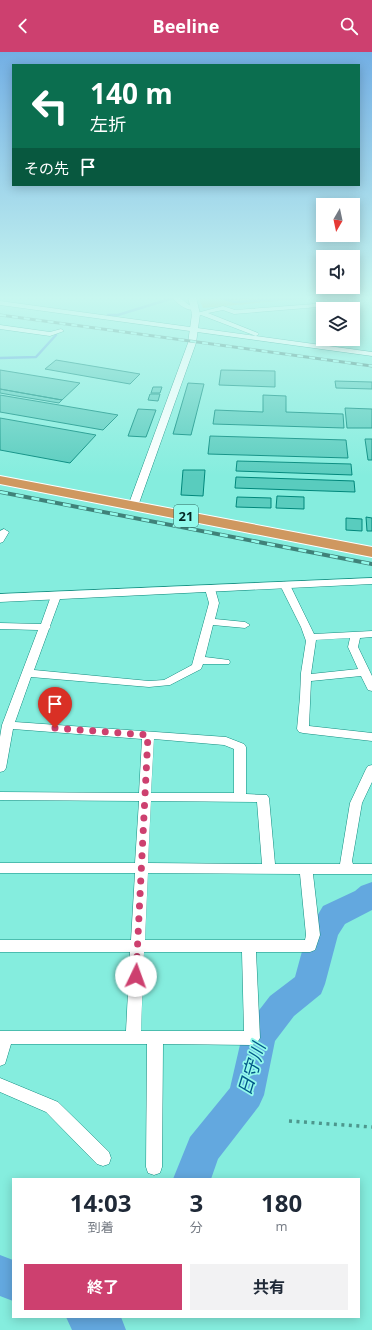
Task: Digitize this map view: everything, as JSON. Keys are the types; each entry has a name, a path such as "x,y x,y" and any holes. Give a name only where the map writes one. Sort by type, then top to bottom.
{"highway":[{"name":"21","path":"0,480 372,552"}],"street":[{"path":"133,506 186,357"},
{"path":"0,598 372,580"},
{"path":"285,585 311,641 306,678 303,729 372,737"},
{"path":"28,673 149,684 166,683 197,667 214,603 210,589"},
{"path":"0,764 8,725 46,627 56,596"},
{"path":"209,622 245,625"},
{"path":"0,626 46,627"},
{"path":"310,637 372,634"},
{"path":"356,635 353,647 372,688"},
{"path":"199,660 225,662"},
{"path":"306,678 364,672"},
{"path":"8,725 226,741 240,747 240,798"},
{"path":"133,1038 148,735"},
{"path":"347,869 346,861 356,803 372,769"},
{"path":"0,796 263,798 269,869"},
{"path":"0,868 372,869"},
{"path":"0,946 310,946 313,935 306,869"},
{"path":"0,1059 3,1037 252,1038 249,946"},
{"path":"154,1167 155,1038"},
{"path":"0,1085 52,1106 102,1158"}],"path":[{"path":"289,1121 372,1127"}],"building":[{"path":"56,360 140,374 130,384 45,369"},
{"path":"0,370 80,383 62,400 0,389"},
{"path":"221,370 275,371 275,387 219,385"},
{"path":"335,381 372,382 372,389 336,388"},
{"path":"188,383 204,384 191,435 173,434"},
{"path":"153,387 162,387 160,393 151,393"},
{"path":"0,389 62,400 59,403 0,393"},
{"path":"150,394 160,394 158,401 148,400"},
{"path":"0,395 118,415 103,430 0,412"},
{"path":"263,395 286,396 286,412 343,414 344,428 213,424 215,410 263,412"},
{"path":"345,408 372,409 372,428 347,428"},
{"path":"138,409 156,410 146,437 128,436"},
{"path":"0,418 96,435 70,463 0,450"},
{"path":"210,436 346,440 348,458 208,454"},
{"path":"365,439 372,439 372,460 368,460"},
{"path":"237,461 351,464 352,475 236,471"},
{"path":"183,470 205,470 203,496 181,495"},
{"path":"236,477 354,481 355,492 235,488"},
{"path":"277,496 304,497 304,509 276,508"},
{"path":"237,497 271,498 271,508 236,507"},
{"path":"366,517 372,518 372,531 367,531"},
{"path":"346,518 362,519 362,531 346,530"}],"waterway":[{"path":"0,358 36,357"},
{"name":"日守川","path":"192,1178 203,1149 246,1095 259,1036 282,1006 309,984 323,933 334,915 366,899 372,894"},
{"path":"0,1275 12,1281"},
{"name":"日守川","path":"89,1318 99,1323 105,1330"}],"railway":[{"path":"304,357 372,366"},
{"path":"0,492 372,564"}],"route":[{"path":"55,728 148,735 136,976"}]}
